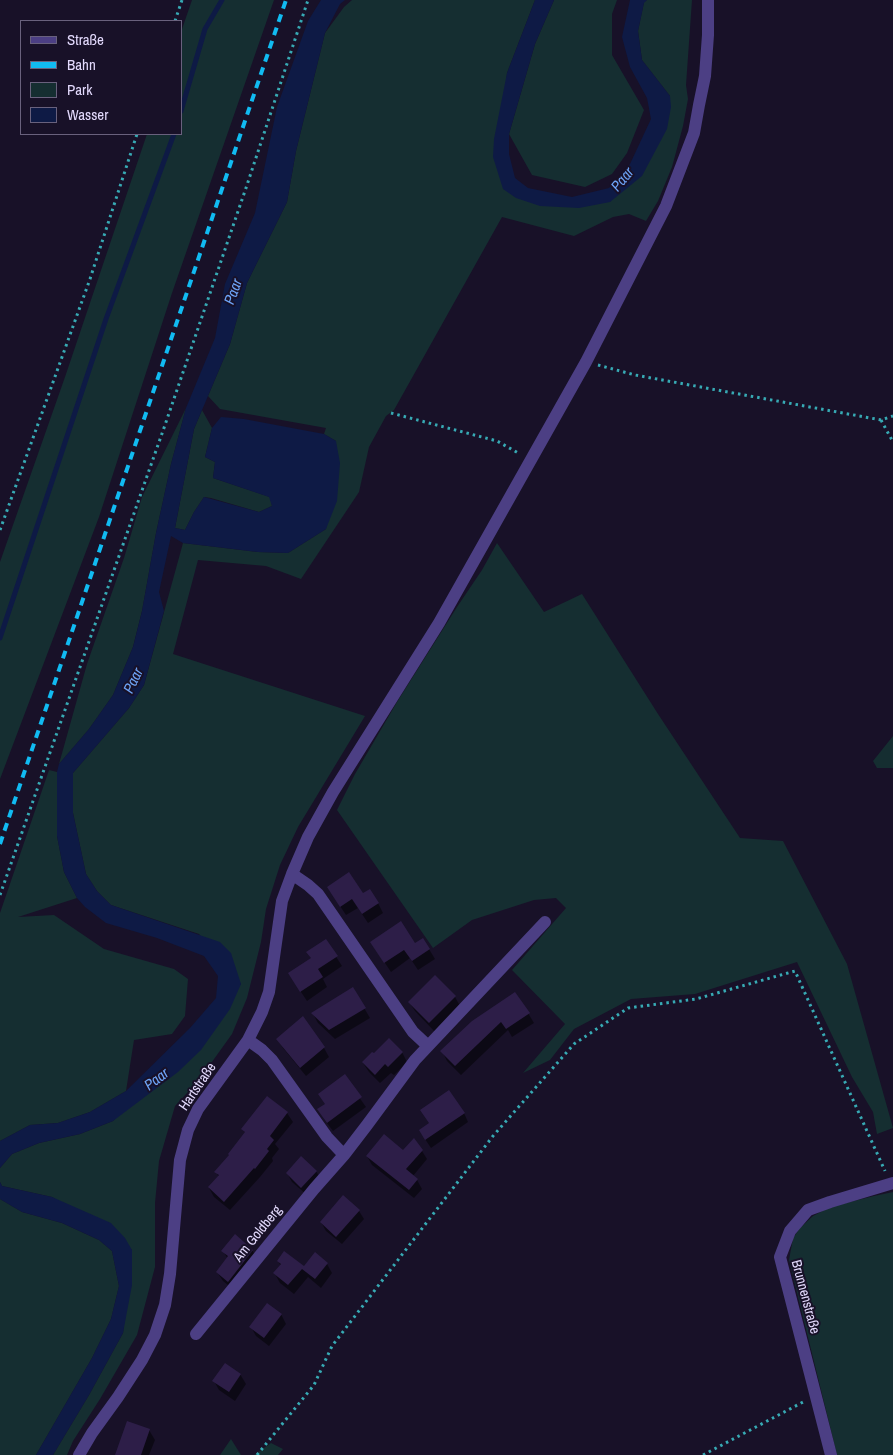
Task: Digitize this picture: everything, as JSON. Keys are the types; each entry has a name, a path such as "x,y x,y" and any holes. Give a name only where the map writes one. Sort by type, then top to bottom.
{"street":[{"name":"Hartstraße","path":"79,1455 142,1360 155,1335 165,1305 170,1274 180,1160 188,1130 198,1109 248,1040 262,1012 269,992 282,901 308,837 333,792 440,623 586,362 666,206 694,133 705,76 708,0"},
{"path":"292,874 318,894 413,1032 428,1045"},
{"name":"Am Goldberg","path":"196,1334 285,1224 344,1155 414,1060 545,922"},
{"path":"248,1040 272,1060 326,1137 344,1155"},
{"name":"Brunnenstraße","path":"831,1455 780,1257 790,1231 808,1210 892,1183"}],"path":[{"path":"175,20 182,0"},
{"path":"0,895 162,434 308,0"},
{"path":"0,530 90,279 137,135"},
{"path":"586,362 635,375 881,420 893,416"},
{"path":"392,413 497,441 516,450 530,463"},
{"path":"881,420 893,442"},
{"path":"257,1455 314,1385 332,1346 493,1136 574,1044 628,1008 696,999 795,971 892,1183"},
{"path":"703,1455 816,1394"}],"green space":[{"path":"192,0 274,0 172,293 99,517 0,779 0,562 147,135 182,135 182,29"},
{"path":"352,0 535,0 507,73 503,189 610,202 670,96 642,60 638,31 644,2 647,0 692,0 686,85 688,99 683,126 672,167 658,201 646,221 629,214 613,217 574,236 502,217 394,410 386,416 369,447 359,492 301,579 266,566 198,560 173,654 365,716 298,827 280,865 266,909 261,942 247,998 232,1034 199,1080 175,1106 159,1161 155,1203 155,1267 137,1335 73,1441 67,1455 53,1455 123,1333 132,1250 52,1197 2,1186 0,1182 0,1168 12,1154 39,1143 80,1134 113,1121 241,984 199,934 111,905 97,891 86,874 73,813 73,773 129,708 144,685 183,543 258,552 288,553 326,529 336,441 324,434 326,428 220,409 208,396 230,344 247,283 287,202 296,151 325,33 344,7"},
{"path":"554,0 617,0 612,14 612,55 644,110 627,153 612,174 585,187 532,175 509,134 535,44"},
{"path":"186,408 171,464 133,647 113,695 89,729 59,764 87,664 124,558 142,497"},
{"path":"202,410 212,428 205,457 215,462 213,478 270,497 272,506 259,512 204,497 185,530 175,528 194,429"},
{"path":"497,543 544,612 582,594 740,838 783,841 847,964 893,1128 877,1134 873,1112 852,1077 797,962 695,994 631,999 574,1029 550,1060 523,1073 565,1024 512,970 566,908 556,898 534,900 472,920 433,948 337,810 355,774 397,702 482,570"},
{"path":"893,736 893,768 877,768 873,761"},
{"path":"49,770 57,772 57,836 64,872 77,898 18,917 54,915 104,949 174,969 188,979 185,1016 172,1034 134,1040 126,1091 90,1112 58,1123 30,1125 0,1141 0,913"},
{"path":"893,1192 893,1455 837,1455 789,1260 793,1238 800,1228 813,1216 830,1207"},
{"path":"0,1199 22,1212 62,1223 99,1240 112,1251 119,1286 111,1319 92,1358 36,1455 0,1455"},
{"path":"231,1439 241,1455 220,1455"},
{"path":"271,1443 283,1449 278,1455 254,1455"}],"water":[{"name":"Paar","path":"321,0 345,0 340,4 325,33 296,151 287,202 247,283 230,344 194,429 175,528 185,530 204,497 259,512 272,506 269,497 213,478 215,462 205,457 212,428 221,417 244,419 324,434 336,441 340,463 337,501 326,529 288,553 258,552 183,543 171,536 159,592 164,611 144,685 129,708 73,773 73,813 86,874 97,891 111,905 220,942 231,953 241,984 230,1009 201,1050 178,1072 113,1121 80,1134 39,1143 12,1154 0,1168 0,1141 30,1125 58,1123 90,1112 126,1091 190,1028 216,998 218,976 204,956 157,938 106,923 85,907 77,898 64,872 57,836 57,772 59,764 89,729 113,695 133,647 171,464 186,408 215,338 225,284 255,213 277,107 308,21"},
{"name":"Paar","path":"535,0 554,0 535,44 509,134 509,154 515,178 528,188 572,197 609,188 630,164 651,119 647,98 630,67 622,37 630,0 647,0 644,3 638,31 642,60 670,96 671,107 667,129 642,176 610,202 579,208 540,206 516,198 503,189 493,157 494,139 507,73"},
{"path":"0,1182 2,1186 52,1197 111,1223 125,1238 132,1250 132,1285 123,1333 53,1455 36,1455 92,1358 111,1319 119,1286 112,1251 99,1240 62,1223 22,1212 0,1199"}],"building":[{"path":"349,872 363,893 370,889 379,903 362,914 352,899 340,907 327,887"},
{"path":"401,921 415,943 423,938 430,949 412,961 404,950 384,963 370,942"},
{"path":"326,939 338,956 318,969 323,977 300,992 288,973 311,958 306,952"},
{"path":"435,975 456,996 429,1023 408,1002"},
{"path":"353,987 366,1008 329,1030 311,1013"},
{"path":"515,992 530,1013 506,1029 501,1022 455,1066 440,1051 472,1021"},
{"path":"303,1016 325,1047 300,1068 276,1039"},
{"path":"389,1038 403,1052 388,1067 385,1064 375,1075 362,1062"},
{"path":"345,1074 362,1097 327,1123 317,1109 325,1104 318,1094"},
{"path":"449,1090 465,1113 425,1140 419,1130 429,1123 420,1110"},
{"path":"267,1096 288,1112 270,1136 274,1140 267,1149 269,1151 224,1202 208,1187 219,1175 214,1172 229,1155 245,1132 241,1129"},
{"path":"384,1134 403,1150 414,1138 423,1150 406,1169 418,1179 409,1190 366,1156"},
{"path":"301,1156 317,1171 301,1188 286,1173"},
{"path":"343,1195 360,1210 336,1237 320,1222"},
{"path":"235,1234 253,1250 228,1282 216,1272 228,1256 221,1251"},
{"path":"284,1251 304,1266 315,1252 328,1263 315,1279 302,1269 288,1285 273,1273 281,1264 277,1261"},
{"path":"267,1303 282,1314 264,1338 249,1327"},
{"path":"225,1363 241,1374 229,1392 212,1381"},
{"path":"127,1421 150,1429 141,1455 115,1455"}],"waterway":[{"path":"182,108 205,29 222,0"},
{"path":"0,638 106,319 174,135"}],"railway":[{"path":"0,844 286,0"}]}
